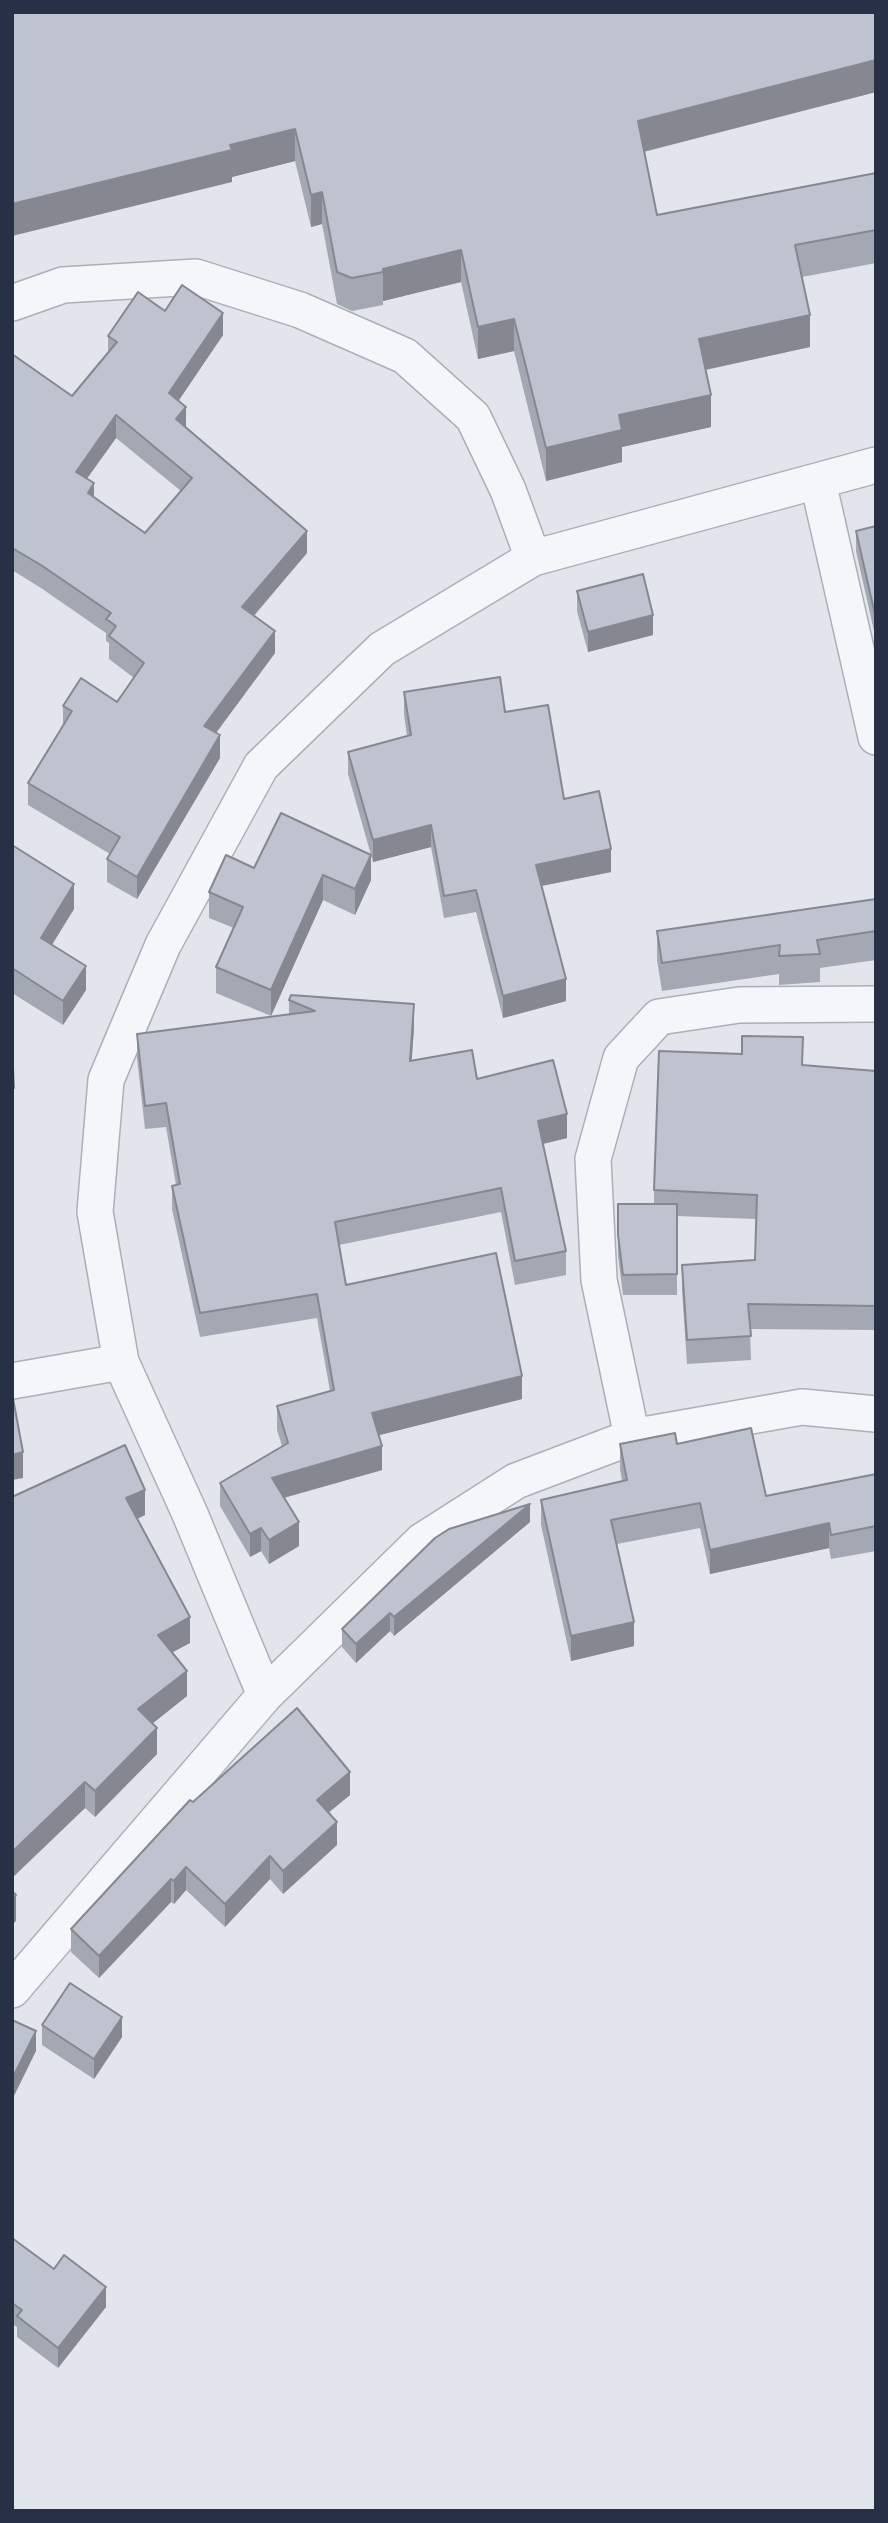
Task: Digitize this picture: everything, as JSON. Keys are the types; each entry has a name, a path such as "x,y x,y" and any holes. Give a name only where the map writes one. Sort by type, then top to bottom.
{"street":[{"path":"12,303 63,285 196,277 300,310 405,356 473,417 508,490 533,558"},
{"path":"265,1695 190,1514 121,1362 95,1212 106,1080 163,945 261,766 382,649 533,558 876,466"},
{"path":"818,482 876,737"},
{"path":"632,1437 599,1280 593,1159 621,1058 659,1017 739,1005 876,1004"},
{"path":"12,1381 121,1362"},
{"path":"12,1990 265,1695 422,1541 516,1481 632,1437 802,1407 876,1414"}],"building":[{"path":"12,12 876,12 876,60 638,121 657,215 876,173 876,230 795,245 810,315 699,339 711,395 619,415 622,430 546,448 514,319 478,327 461,250 352,278 337,272 322,192 311,195 295,129 230,145 232,150 12,204"},
{"path":"182,285 223,313 169,393 186,407 176,419 307,531 242,607 275,631 204,726 220,735 137,877 107,859 120,837 28,783 72,711 63,706 81,678 117,702 144,663 109,636 116,626 106,619 111,613 12,548 12,354 72,396 117,342 108,336 138,292 165,311","holes":["116,415 192,478 145,533 88,493 94,483 76,472"]},
{"path":"876,526 876,619 856,531"},
{"path":"643,574 653,615 588,632 577,591"},
{"path":"500,677 505,712 548,705 564,799 599,791 611,849 536,865 566,979 503,996 476,890 444,896 431,825 373,840 348,752 411,735 404,692"},
{"path":"281,813 371,855 355,889 323,875 271,990 216,967 243,907 209,892 226,855 254,868"},
{"path":"12,845 74,884 41,938 86,966 63,1001 12,968"},
{"path":"876,899 876,931 817,940 820,954 779,956 780,945 662,963 657,931"},
{"path":"291,995 414,1004 410,1061 472,1050 477,1079 553,1060 567,1114 538,1121 566,1251 515,1261 501,1188 335,1222 346,1285 496,1253 522,1376 372,1413 382,1446 272,1478 299,1522 269,1540 261,1528 250,1534 220,1483 288,1443 277,1406 334,1390 317,1294 200,1313 172,1186 180,1184 166,1103 145,1106 137,1034 315,1011 289,1000"},
{"path":"742,1036 803,1037 802,1065 876,1071 876,1306 748,1304 751,1336 687,1340 682,1265 755,1260 757,1195 654,1190 659,1051 742,1054"},
{"path":"12,1047 14,1088 12,1089"},
{"path":"618,1204 677,1204 677,1274 623,1275 618,1235"},
{"path":"12,1393 23,1452 12,1455"},
{"path":"751,1428 766,1496 876,1474 876,1526 831,1535 829,1523 710,1550 700,1503 611,1520 634,1622 571,1636 541,1500 627,1480 620,1444 675,1433 677,1444"},
{"path":"125,1445 145,1490 126,1498 190,1617 158,1635 187,1671 138,1709 157,1728 95,1791 85,1782 12,1852 12,1497"},
{"path":"530,1504 394,1617 390,1613 356,1644 342,1629 435,1538 449,1529"},
{"path":"297,1708 350,1772 317,1800 337,1822 283,1871 270,1856 225,1904 186,1867 174,1881 171,1879 99,1956 71,1929 190,1800 193,1802"},
{"path":"70,1983 122,2017 94,2059 42,2025"},
{"path":"12,2020 36,2031 12,2079"},
{"path":"12,2238 54,2269 64,2255 106,2287 58,2348 17,2316 22,2310 12,2303"}]}
